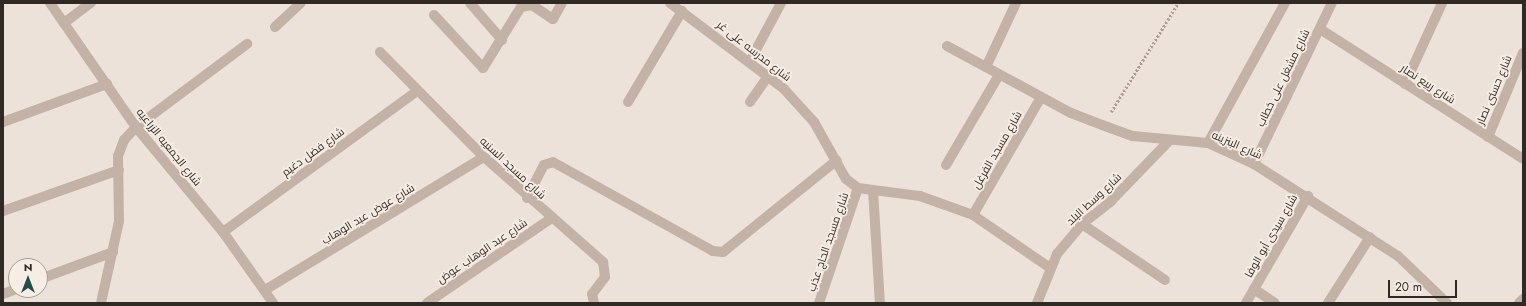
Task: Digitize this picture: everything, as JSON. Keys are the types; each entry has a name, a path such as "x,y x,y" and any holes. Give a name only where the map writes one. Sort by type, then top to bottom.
{"street":[{"name":"شارع الجمعيه الزراعيه","path":"50,3 136,127 222,232 273,303"},
{"path":"64,23 91,3"},
{"path":"275,27 301,3"},
{"path":"470,3 502,40"},
{"path":"434,15 483,68 502,40 521,7 532,5 553,19 562,3"},
{"name":"شارع مدرسه على غر","path":"670,3 750,61 768,76 814,122 837,160 846,179 858,188"},
{"path":"750,61 781,3"},
{"path":"986,67 1016,3"},
{"path":"1208,143 1285,3"},
{"name":"شارع مشغل على خطاب","path":"1254,164 1332,3"},
{"path":"1405,84 1442,3"},
{"path":"628,102 682,11"},
{"name":"شارع ربيع نصار","path":"1320,29 1523,159"},
{"path":"101,303 121,204 120,148 136,127 247,44"},
{"name":"شارع البنزينه","path":"947,46 1041,97 1102,126 1132,136 1169,142 1208,143 1254,164 1308,196 1404,260 1447,303"},
{"name":"شارع مسجد السنيه","path":"380,52 417,91 527,198 550,219 603,262 605,277 592,294 594,303"},
{"name":"شارع حسنى نصار","path":"1488,136 1523,53"},
{"path":"946,165 999,74"},
{"path":"750,102 768,76"},
{"path":"3,122 107,84"},
{"name":"شارع فضل دغيم","path":"222,232 417,91"},
{"name":"شارع مسجد الفرغل","path":"973,215 1041,97"},
{"name":"شارع وسط البلد","path":"1037,303 1050,268 1082,224 1111,201 1169,142"},
{"name":"شارع عوض عبد الوهاب","path":"265,290 484,157"},
{"path":"527,198 544,165 553,162 713,251 723,252 837,160"},
{"path":"3,211 120,170"},
{"path":"858,188 920,196 973,215 1050,268"},
{"name":"شارع مسجد الحاج عذب","path":"819,303 858,188"},
{"path":"873,190 880,303"},
{"name":"شارع سيدى أبو الوفا","path":"1246,303 1308,196"},
{"name":"شارع عبد الوهاب عوض","path":"427,303 550,219"},
{"path":"1082,224 1165,280"},
{"path":"1328,303 1370,237"},
{"path":"48,276 112,252"},
{"name":"شارع سيدى أبو الوفا","path":"1254,289 1275,303"},
{"path":"1518,303 1523,299"}],"path":[{"path":"1102,126 1178,3"}]}
